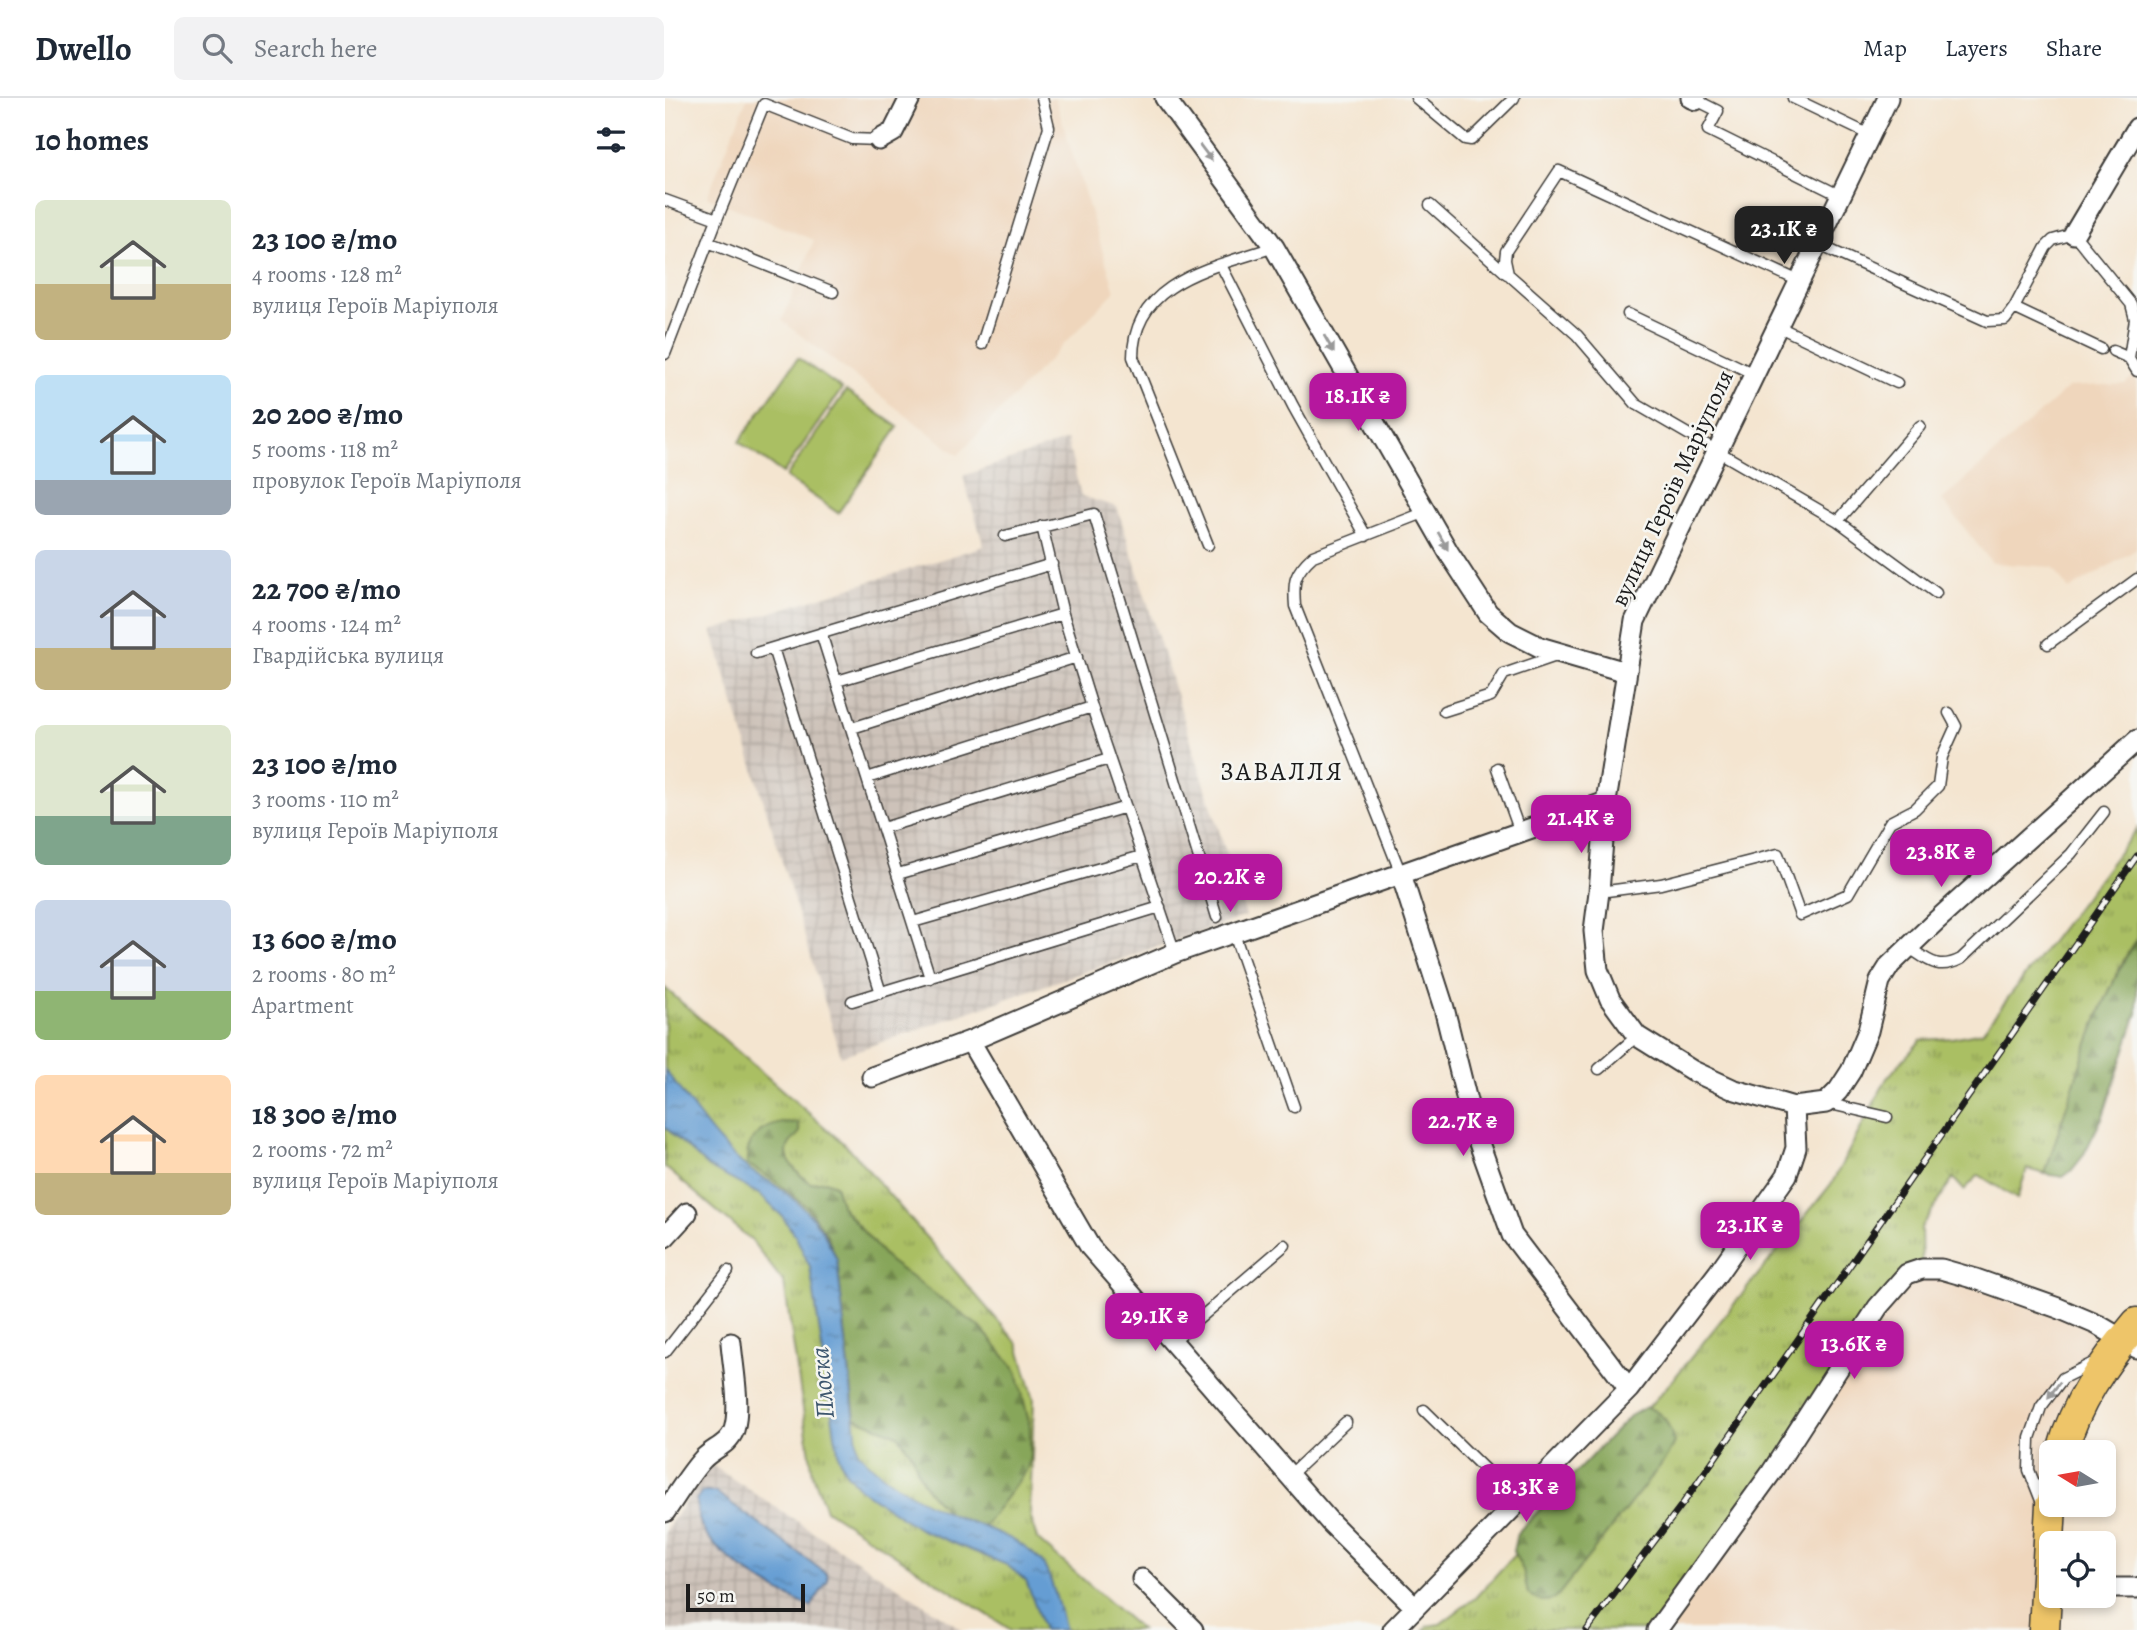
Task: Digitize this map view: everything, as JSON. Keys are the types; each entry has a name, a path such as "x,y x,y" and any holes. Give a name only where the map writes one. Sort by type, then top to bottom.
{"main road":[{"path":"2066,1440 2088,1390 2127,1341"},
{"path":"2044,1630 2046,1608"},
{"path":"2056,1608 2059,1630"}],"street":[{"path":"879,140 893,132 910,98"},
{"path":"1165,98 1274,247 1426,512 1488,613 1521,639 1626,672"},
{"name":"вулиця Героїв Маріуполя","path":"1826,1103 1794,1107 1732,1089 1666,1056 1637,1036 1610,999 1598,970 1594,931 1606,802 1635,621 1888,98"},
{"path":"2074,234 2137,128"},
{"path":"1826,1103 1851,1071 1868,1031 1883,975 1908,947 2137,740"},
{"path":"872,1077 970,1041 1175,953 1606,802"},
{"path":"1401,874 1444,1008 1474,1129 1511,1235 1629,1389"},
{"path":"970,1041 1090,1247 1329,1521 1415,1607"},
{"path":"1393,1630 1629,1389 1718,1273 1787,1175 1796,1148 1794,1107"},
{"path":"665,1237 687,1213"},
{"path":"1657,1630 1771,1473 1878,1307 1907,1274 1923,1269 1941,1269 1976,1279 2058,1308 2127,1341"},
{"path":"665,1512 701,1461 726,1444 733,1431 737,1418 731,1343"},
{"path":"1142,1579 1193,1630"},
{"path":"2116,1588 2137,1588"}],"lane":[{"path":"982,344 1049,127 1042,98"},
{"path":"1416,98 1465,139 1471,139 1514,98"},
{"path":"1793,98 1870,135"},
{"path":"1693,99 1718,111 1708,130 1840,196"},
{"path":"665,354 764,104 852,139 879,140"},
{"path":"1507,274 1506,251 1559,171 1799,281"},
{"path":"665,200 717,219"},
{"path":"1430,205 1577,335 1636,404 1838,521 1936,593"},
{"path":"1817,244 1987,321 2005,320 2046,247 2053,240 2074,234 2131,304 2135,319 2129,358"},
{"path":"708,242 833,292"},
{"path":"1208,545 1133,357 1133,341 1142,319 1162,292 1180,279 1274,247"},
{"path":"1221,265 1293,406 1366,536"},
{"path":"2014,308 2101,349"},
{"path":"1628,314 1754,374"},
{"path":"1777,326 1897,383"},
{"path":"2113,351 2129,358 2137,371"},
{"path":"1838,521 1920,426"},
{"path":"1401,874 1295,606 1293,586 1300,568 1313,556 1426,512"},
{"path":"1005,536 1094,514 1217,917"},
{"path":"1042,526 1063,614 1175,953"},
{"path":"756,653 1052,564"},
{"path":"2048,644 2137,579"},
{"path":"838,681 1063,614"},
{"path":"821,633 930,978"},
{"path":"773,648 881,993"},
{"path":"1444,711 1491,696 1504,674 1563,654"},
{"path":"852,728 1077,657"},
{"path":"867,778 1092,707"},
{"path":"1599,892 1661,884 1778,854 1800,915 1848,894 1890,822 1915,809 1938,786 1943,757 1956,726 1949,713"},
{"path":"884,828 1109,759"},
{"path":"1497,768 1520,832"},
{"path":"898,874 1126,807"},
{"path":"1908,947 1932,963 1951,964 1961,958 2071,854 2104,812"},
{"path":"913,922 1142,856"},
{"path":"852,1001 1160,907"},
{"path":"1234,934 1294,1107"},
{"path":"1599,1069 1637,1036"},
{"path":"1826,1103 1887,1117"},
{"path":"1172,1342 1286,1245"},
{"path":"665,1352 728,1271"},
{"path":"2039,1498 2029,1470 2030,1438 2041,1407 2063,1378 2127,1341"},
{"path":"1425,1410 1518,1502"},
{"path":"1289,1476 1346,1422"}],"shaded area":[{"path":"747,98 1055,98 1115,291 958,455 782,321 814,240 707,197"},
{"path":"2137,373 2137,549 2069,590 2053,567 1992,563 1942,500 2069,387 2125,384"},
{"path":"1067,440 1081,496 1117,507 1246,916 841,1056 712,631 984,546 963,476"},
{"path":"1922,1269 2111,1333 2059,1440 2039,1440 2039,1517 2044,1517 2043,1531 2039,1531 2039,1608 2043,1608 2047,1630 1657,1630 1878,1307"},
{"path":"710,1464 963,1630 665,1630 665,1532"}],"green space":[{"path":"798,358 842,389 783,473 739,442"},
{"path":"846,391 898,427 838,513 786,477"},
{"path":"2137,829 2137,938 2101,1009 2045,1174 2027,1169 2017,1199 1979,1175 1964,1190 1953,1178 1921,1228 1922,1269 1907,1274 1657,1630 1424,1630 1427,1626 1440,1624 1475,1598 1672,1381 1832,1183 1887,1078 1921,1040 1982,1032"},
{"path":"2137,938 2137,1013 2103,1116 2083,1156 2071,1171 2063,1177 2045,1174 2095,1024"},
{"path":"665,988 851,1150 1018,1344 1034,1399 1030,1514 1037,1539 1141,1630 1011,1630 826,1510 813,1475 784,1283 751,1240 665,1167"},
{"path":"786,1122 798,1123 800,1132 787,1150 789,1161 797,1172 810,1183 826,1181 835,1185 842,1207 889,1261 981,1328 1017,1371 1030,1427 1030,1460 1026,1471 986,1524 980,1526 948,1513 928,1491 913,1456 898,1435 855,1418 837,1260 827,1235 807,1207 775,1181 747,1164 752,1140 763,1130"},
{"path":"1646,1407 1662,1416 1670,1430 1674,1442 1667,1457 1555,1599 1541,1601 1532,1597 1528,1594 1523,1570 1513,1551 1517,1533 1630,1416"}],"water":[{"path":"665,1070 725,1148 803,1208 819,1226 831,1247 837,1260 858,1451 877,1471 912,1495 1009,1538 1030,1551 1048,1573 1065,1630 1044,1630 1026,1581 1007,1565 919,1529 859,1488 845,1471 835,1435 810,1267 796,1237 782,1216 759,1194 708,1167 665,1127"},
{"path":"702,1492 716,1492 827,1574 828,1580 811,1607 757,1578 731,1560 710,1540 701,1526 697,1511 696,1500"}],"railway":[{"path":"1587,1630 1684,1502 2137,856"}],"district":[{"name":"ЗАВАЛЛЯ","path":"1282,771"}],"water label":[{"name":"Плоска","path":"822,1383"}]}
